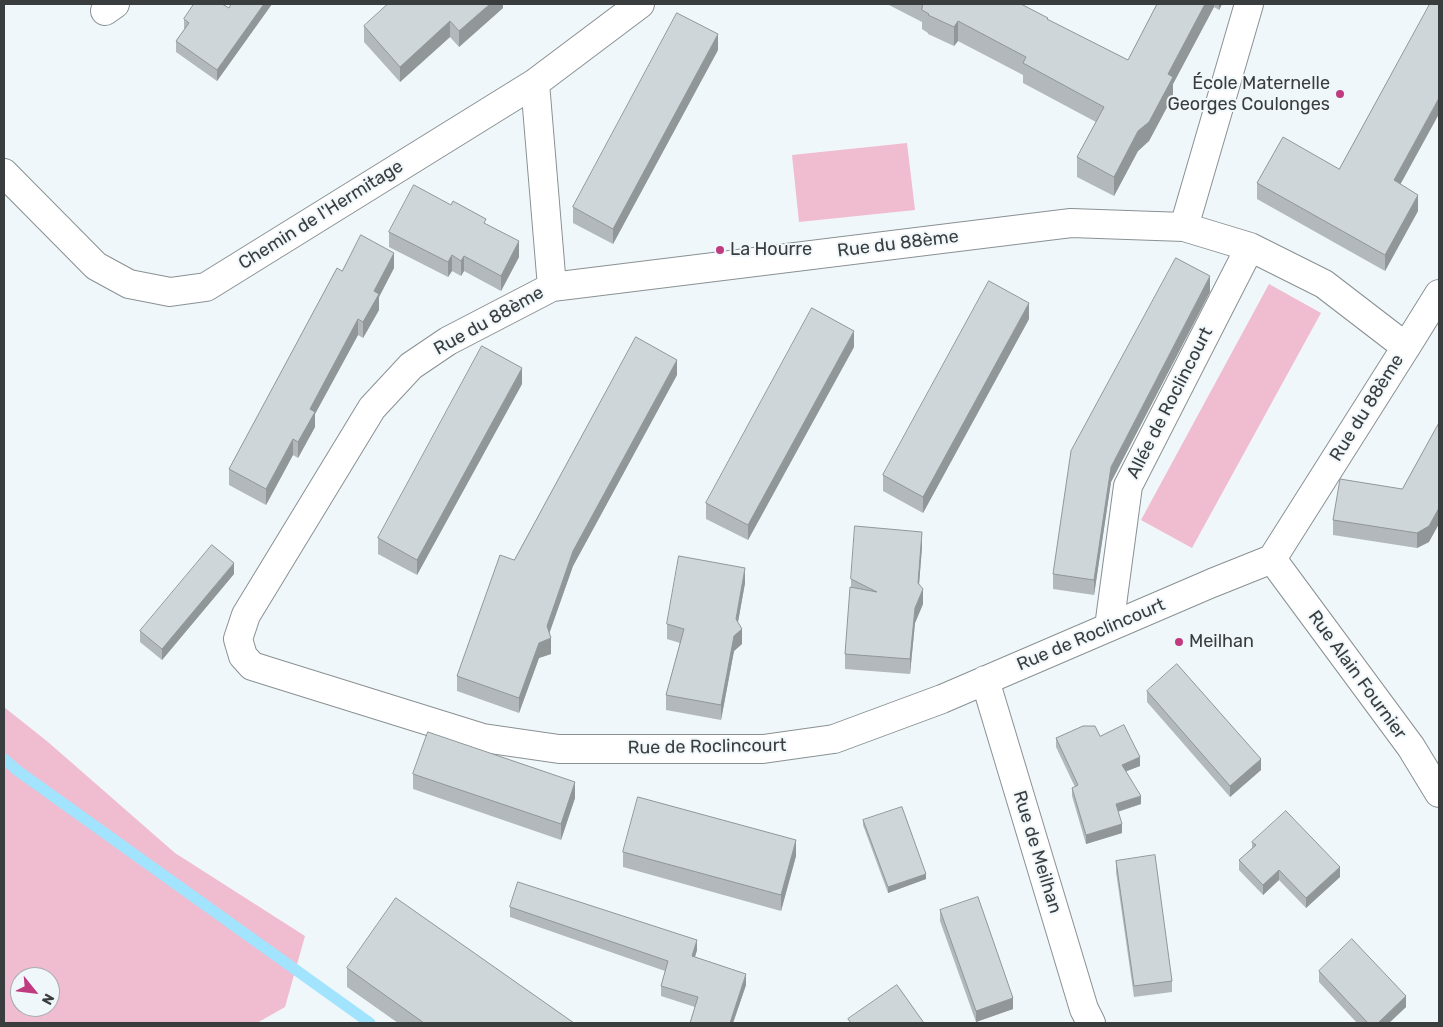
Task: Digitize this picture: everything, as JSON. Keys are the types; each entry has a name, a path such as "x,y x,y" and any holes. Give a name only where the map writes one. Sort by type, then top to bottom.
{"street":[{"name":"Chemin de l'Hermitage","path":"4,172 96,266 129,284 154,289 170,292 206,287 535,83 640,4"},
{"path":"1184,227 1249,4"},
{"path":"535,83 552,287"},
{"name":"Rue du 88ème","path":"243,656 238,640 246,615 372,408 411,366 448,341 552,287 1071,223 1184,227 1250,247 1324,284 1406,347 1272,559"},
{"name":"Allée de Roclincourt","path":"1109,627 1128,486 1250,247"},
{"path":"1406,347 1439,294"},
{"name":"Rue de Roclincourt","path":"243,656 252,666 483,738 559,749 763,749 834,739 942,699 1272,559"},
{"name":"Rue Alain Fournier","path":"1272,559 1411,747 1439,793"},
{"name":"Rue de Meilhan","path":"986,680 1084,1009 1091,1023"}],"shaded area":[{"path":"907,143 915,210 799,222 792,155"},
{"path":"1269,284 1321,313 1192,548 1141,520"},
{"path":"4,707 48,742 175,853 305,936 285,1007 257,1023 4,1023"}],"building":[{"path":"194,4 222,4 229,8 231,4 264,4 217,70 176,41 189,23 184,19"},
{"path":"388,4 490,4 459,31 450,21 400,67 364,26"},
{"path":"923,4 1021,4 1128,60 1157,4 1205,4 1168,74 1173,77 1149,122 1138,131 1114,177 1077,157 1104,107 1023,63 1026,57 958,21 954,27 928,15 922,10"},
{"path":"1430,4 1439,4 1439,98 1394,180 1418,195 1385,255 1257,183 1283,137 1339,169"},
{"path":"677,13 718,34 613,229 573,207"},
{"path":"414,185 451,205 453,201 486,219 484,223 519,241 501,276 464,256 461,261 452,255 448,262 389,232"},
{"path":"361,235 394,253 374,291 379,294 363,322 358,319 310,409 315,412 298,442 293,439 266,489 229,469 337,268 342,271"},
{"path":"1176,258 1210,276 1111,467 1094,580 1053,574 1071,451"},
{"path":"989,281 1029,303 923,497 883,475"},
{"path":"812,308 854,331 748,525 706,503"},
{"path":"636,337 677,360 573,551 547,626 551,638 539,643 519,698 457,676 500,555 514,560"},
{"path":"482,346 522,368 417,560 378,538"},
{"path":"1439,423 1439,508 1429,526 1417,533 1333,520 1340,479 1402,489"},
{"path":"855,526 922,532 918,583 923,589 915,608 910,659 845,654 850,587 877,592 851,579"},
{"path":"212,545 234,563 162,649 140,631"},
{"path":"679,556 745,568 736,619 742,629 734,636 721,705 666,695 684,629 667,624"},
{"path":"1177,664 1261,759 1230,786 1147,691"},
{"path":"1124,725 1140,757 1122,765 1141,796 1116,804 1122,824 1086,835 1072,788 1078,785 1056,738 1083,726 1095,726 1100,736"},
{"path":"428,732 575,782 561,824 413,774"},
{"path":"638,797 796,840 781,895 623,852"},
{"path":"902,807 926,874 888,887 863,820"},
{"path":"1286,811 1340,867 1306,898 1279,870 1263,885 1239,860 1256,845 1252,842"},
{"path":"1155,855 1172,981 1134,986 1116,861"},
{"path":"518,882 697,940 692,956 746,974 730,1023 690,1023 698,997 661,986 668,961 510,907"},
{"path":"978,897 1013,998 976,1011 940,910"},
{"path":"396,898 574,1023 424,1023 347,968"},
{"path":"1352,939 1406,996 1378,1023 1368,1023 1319,971"},
{"path":"897,985 924,1023 851,1023 848,1019"}],"waterway":[{"path":"4,759 18,771 370,1023"}],"place":[{"name":"École Maternelle Georges Coulonges","path":"1340,94"},
{"name":"La Hourre","path":"720,250"},
{"name":"Meilhan","path":"1179,642"}]}
